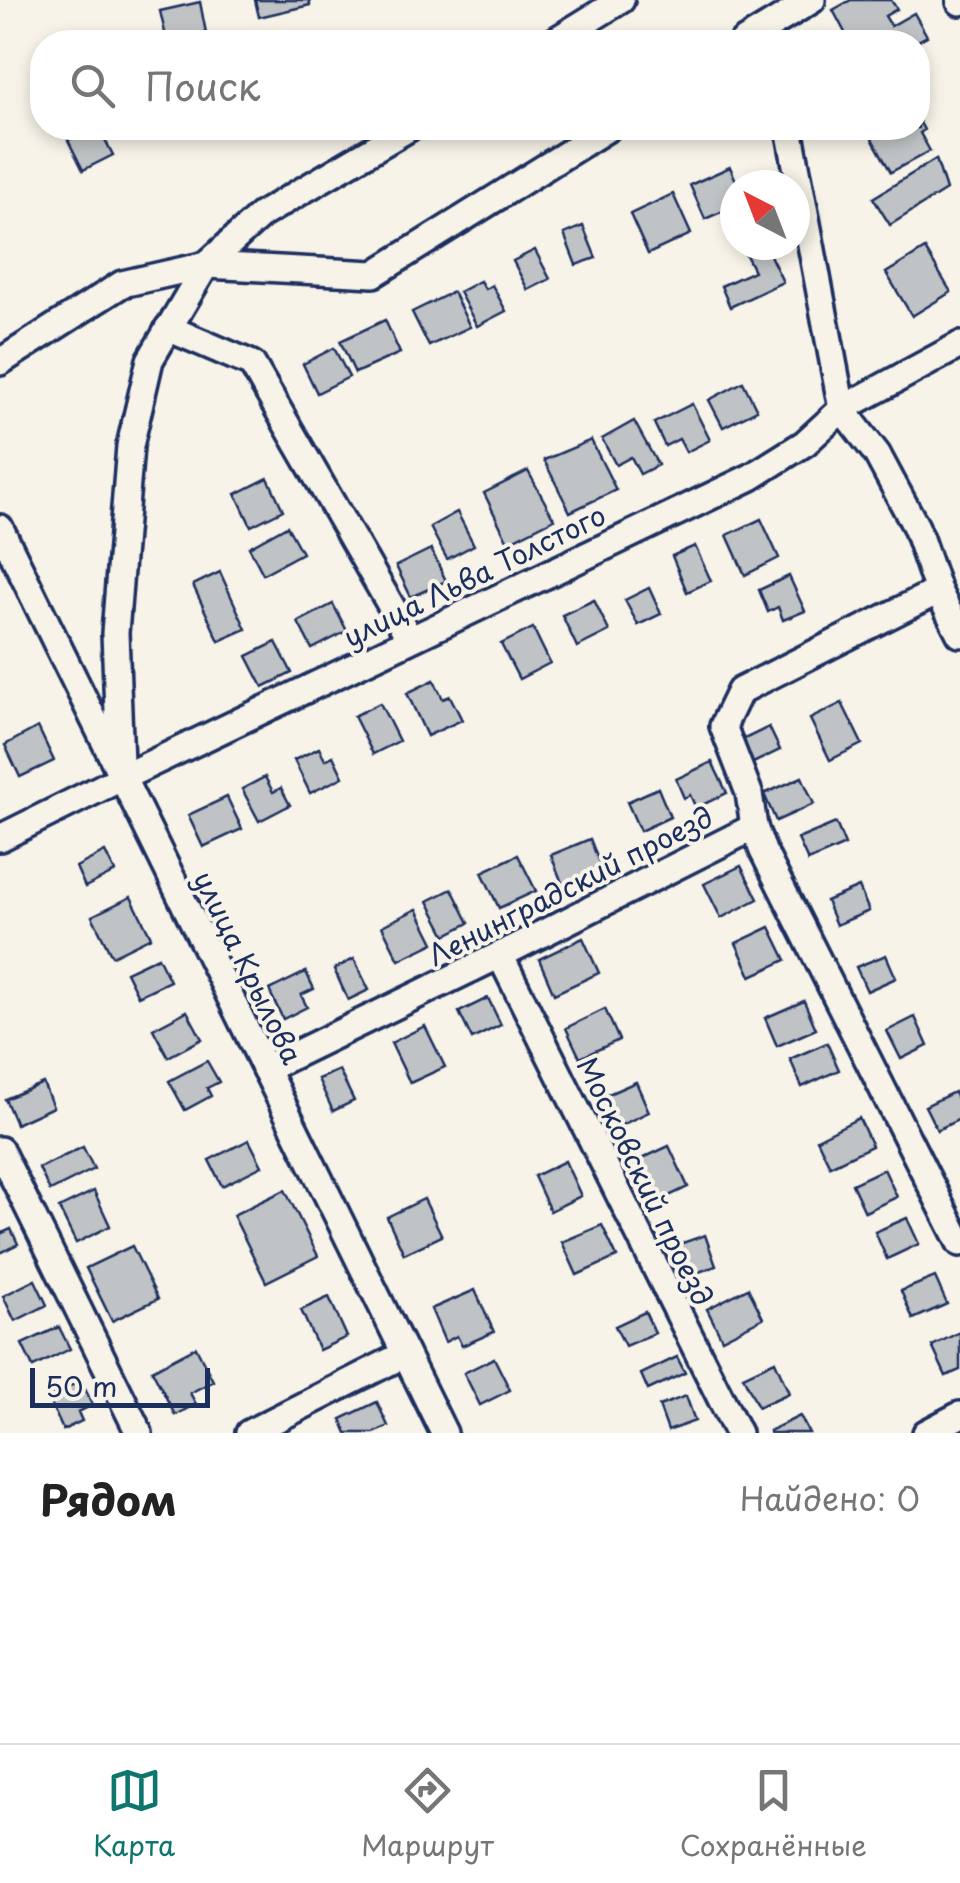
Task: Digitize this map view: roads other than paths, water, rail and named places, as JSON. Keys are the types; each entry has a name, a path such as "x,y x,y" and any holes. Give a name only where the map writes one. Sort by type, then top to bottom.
{"street":[{"path":"572,30 621,0"},
{"path":"762,0 771,30"},
{"path":"777,30 812,0"},
{"path":"121,778 115,634 130,446 150,360 206,265 260,215 388,140"},
{"path":"0,362 122,284 206,265 374,274 580,140"},
{"path":"791,140 842,408 877,454 916,527 938,591 960,634"},
{"path":"168,328 252,364 410,639"},
{"name":"улица Льва Толстого","path":"0,838 751,477 806,443 842,408 960,344"},
{"name":"улица Крылова","path":"0,528 7,557 121,778 444,1433"},
{"path":"754,827 749,793 723,726 740,691 938,591"},
{"name":"Ленинградский проезд","path":"266,1070 754,827 960,1244"},
{"name":"Московский проезд","path":"500,956 738,1433"},
{"path":"0,1150 139,1433"},
{"path":"249,1433 405,1354"},
{"path":"926,1433 960,1416"}]}
